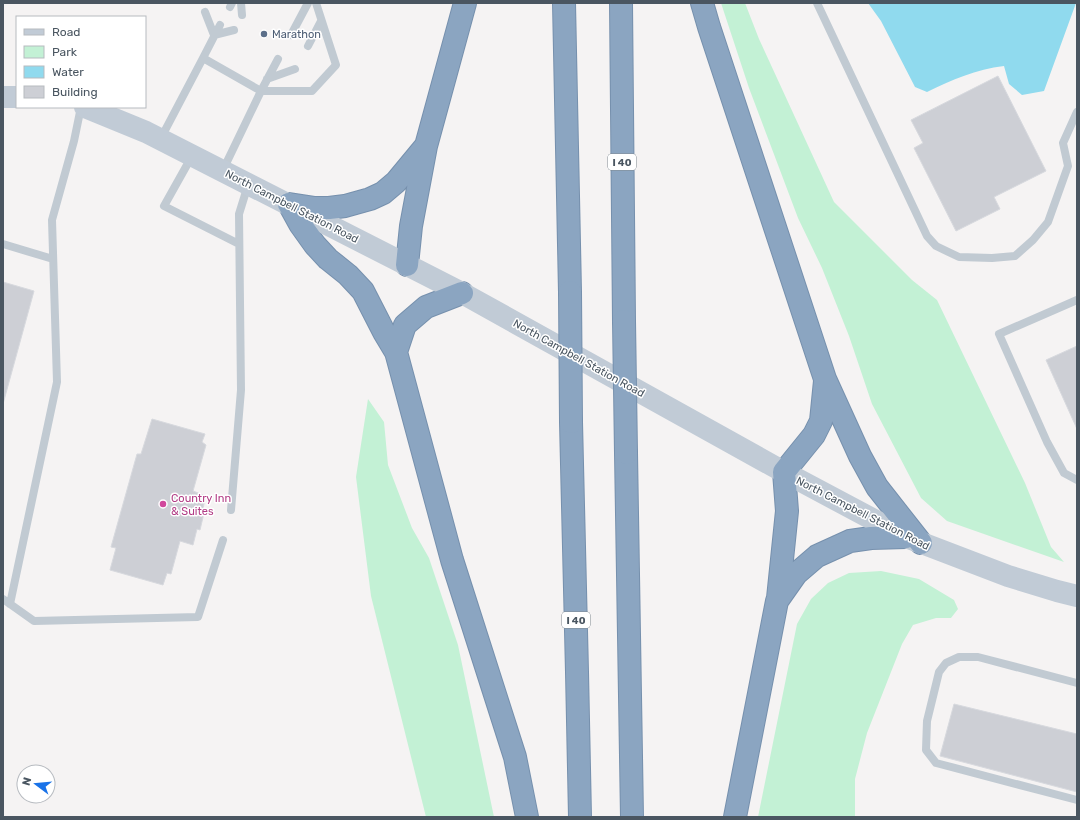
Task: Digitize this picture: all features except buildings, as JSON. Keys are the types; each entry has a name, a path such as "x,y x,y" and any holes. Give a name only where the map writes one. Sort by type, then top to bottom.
{"highway":[{"path":"407,265 411,226 426,146 464,3"},
{"name":"I 40","path":"564,3 571,422 580,817"},
{"name":"I 40","path":"621,3 624,322 632,817"},
{"path":"702,3 825,379 860,456 878,487 914,540"},
{"path":"289,204 315,208 329,208 345,206 370,199 383,193 396,182 426,146"},
{"path":"289,204 300,224 315,245 363,291 396,352 452,560 515,757 527,817"},
{"path":"396,352 405,325 426,306 462,293"},
{"path":"735,817 778,601 787,511 784,472 814,435 821,421 825,379"},
{"path":"778,601 796,574 817,556 850,541 871,538 914,540"}],"main road":[{"path":"3,96 16,97"},
{"name":"North Campbell Station Road","path":"87,108 161,139 462,293 784,472 914,540 1008,576 1077,596"}],"lane":[{"path":"241,3 242,15"},
{"path":"291,35 308,3"},
{"path":"203,58 261,91 312,91 336,65 316,3"},
{"path":"817,3 927,236 936,246 958,257 992,258 1016,256 1033,240 1048,222 1068,166 1063,143 1077,112"},
{"path":"205,12 214,35"},
{"path":"308,46 321,21"},
{"path":"161,139 220,25"},
{"path":"214,35 234,30"},
{"path":"222,171 278,59"},
{"path":"267,79 295,69"},
{"path":"81,108 74,141 52,220 57,382 6,602 34,621 198,617 222,540"},
{"path":"192,155 164,206 239,244"},
{"path":"231,510 241,390 239,214 249,184"},
{"path":"3,244 53,259"},
{"path":"1077,300 999,334 1047,442 1064,473 1077,480"},
{"path":"1077,683 978,657 959,657 946,662 939,672 927,721 926,750 936,763 1077,800"}],"green space":[{"path":"721,3 745,3 759,39 834,202 912,280 937,300 1025,483 1051,547 1064,562 947,521 921,498 872,404 849,336 822,268 798,218 749,88"},
{"path":"368,399 384,422 388,465 412,528 429,558 458,645 494,817 426,817 371,596 356,477"},
{"path":"881,571 919,579 954,600 958,609 951,618 936,618 913,625 902,644 867,733 855,779 855,817 758,817 797,624 811,599 828,583 849,573"}],"water":[{"path":"868,3 1076,3 1044,91 1022,95 1009,84 1004,66 974,72 927,92 915,87 881,21"}],"place":[{"name":"Marathon","path":"264,34"},
{"name":"Country Inn & Suites","path":"163,504"}]}
